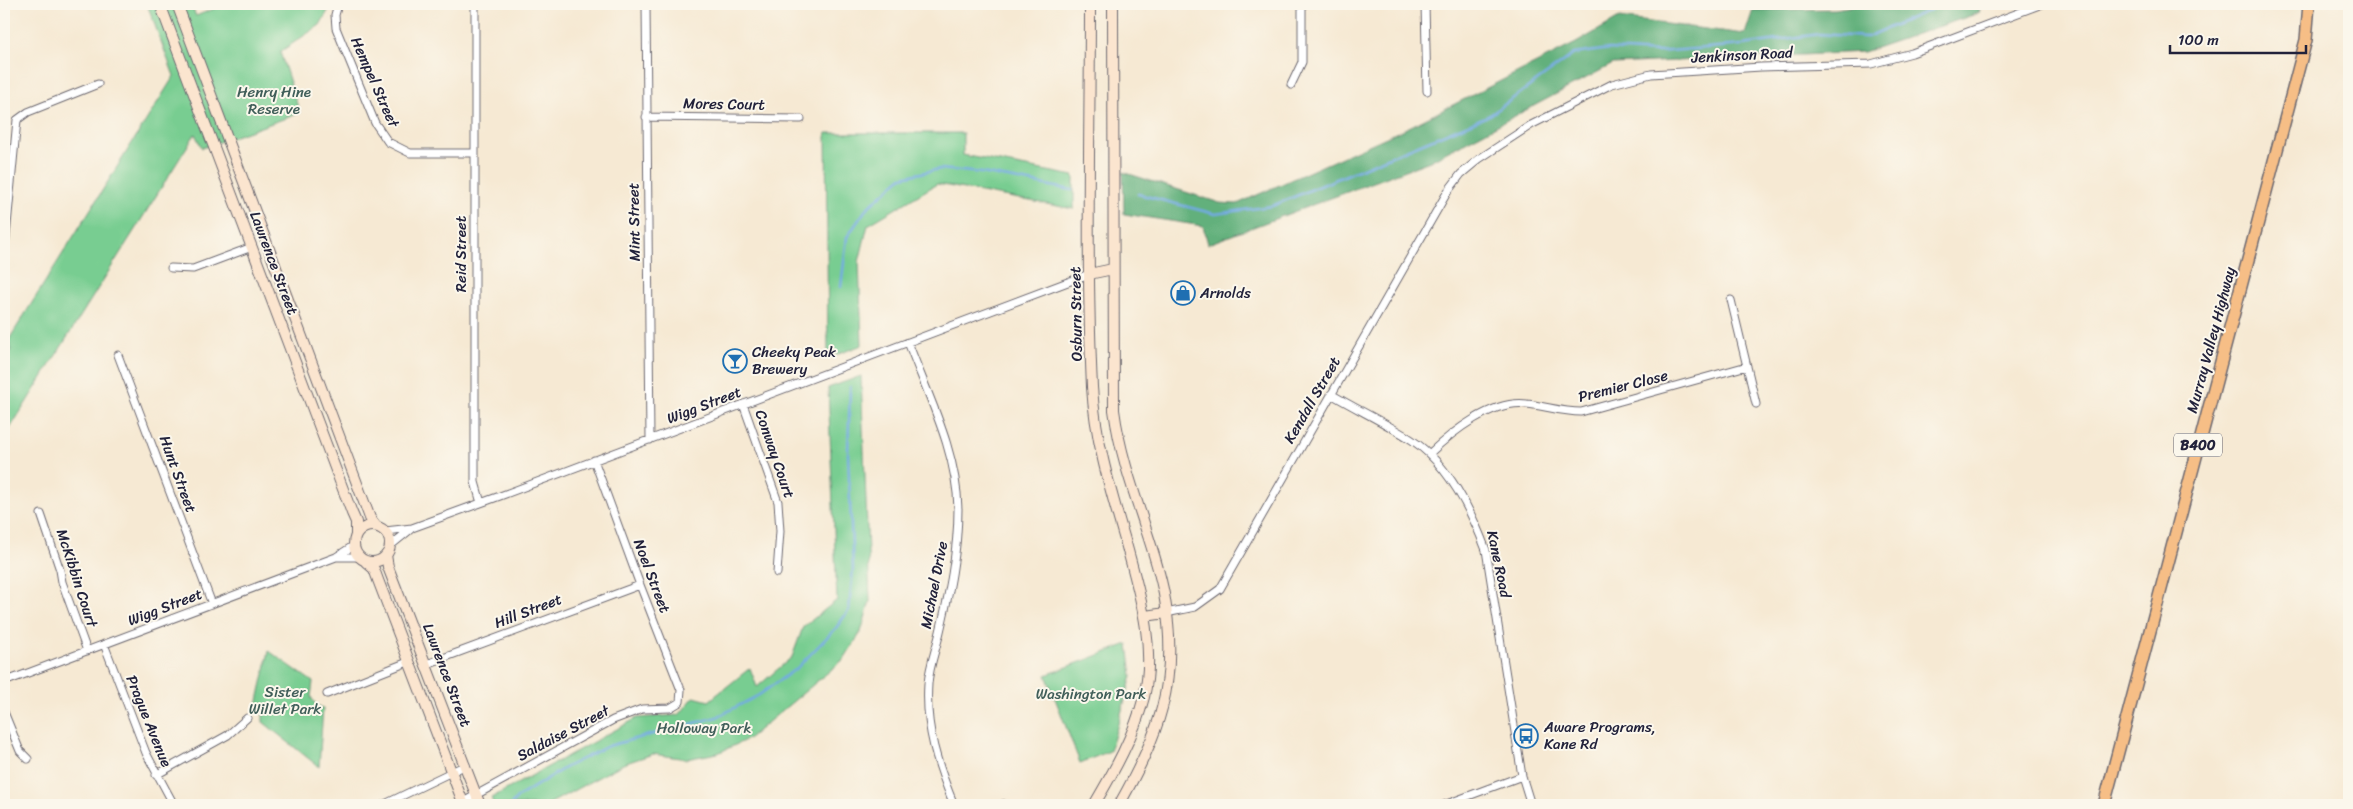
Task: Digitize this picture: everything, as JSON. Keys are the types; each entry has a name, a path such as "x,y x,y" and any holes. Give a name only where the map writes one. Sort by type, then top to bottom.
{"main road":[{"name":"B400","path":"2293,86 2301,4"},
{"name":"B400","path":"2293,86 2306,40 2309,4"},
{"name":"Murray Valley Highway","path":"2104,805 2293,86"}],"street":[{"name":"Lawrence Street","path":"160,4 356,522 356,534"},
{"name":"Lawrence Street","path":"177,4 370,518 380,529"},
{"name":"Hempel Street","path":"338,4 335,15 336,28 375,123 388,142 410,153 475,152"},
{"name":"Reid Street","path":"475,4 475,482 481,503"},
{"name":"Mint Street","path":"646,4 650,440"},
{"name":"Osburn Street","path":"1090,4 1089,274 1092,389 1100,442 1145,616 1147,672 1144,696 1120,760 1094,805"},
{"path":"1112,4 1112,387 1115,421 1126,467 1163,588 1170,667 1162,714 1141,767 1119,805"},
{"path":"1291,86 1302,62 1302,4"},
{"path":"1425,4 1427,91"},
{"name":"Jenkinson Road","path":"1461,174 1478,159 1531,125 1584,97 1632,78 1651,74 1761,66 1871,64 1912,53 2042,4"},
{"path":"181,61 196,54"},
{"path":"4,258 18,118 28,112 98,84"},
{"name":"Mores Court","path":"646,116 801,119"},
{"name":"Kendall Street","path":"1166,613 1195,606 1220,589 1448,191 1461,174"},
{"path":"171,268 193,269 267,242"},
{"path":"1089,274 1113,269"},
{"name":"Wigg Street","path":"380,529 412,528 1089,274"},
{"path":"1731,300 1756,404"},
{"name":"Michael Drive","path":"908,342 947,446 957,499 957,539 954,570 928,683 930,734 954,805"},
{"name":"Hunt Street","path":"118,354 212,604"},
{"name":"Premier Close","path":"1429,454 1451,433 1504,406 1526,404 1564,412 1580,412 1747,366"},
{"path":"307,392 321,386"},
{"name":"Kane Road","path":"1332,394 1412,440 1429,454 1460,494 1475,520 1486,550 1522,776 1530,805"},
{"name":"Conway Court","path":"743,404 778,502 780,531 777,573"},
{"name":"Noel Street","path":"594,460 640,585 682,690 680,702"},
{"name":"McKibbin Court","path":"41,514 60,570 62,582 87,651"},
{"path":"365,527 380,529 388,536 388,551 377,562 362,559 353,546 356,534 365,527"},
{"name":"Wigg Street","path":"388,551 412,528"},
{"name":"Wigg Street","path":"4,681 336,557 353,546"},
{"name":"Lawrence Street","path":"388,551 388,567 480,805"},
{"name":"Wigg Street","path":"336,557 362,559"},
{"name":"Lawrence Street","path":"362,559 374,569 450,772 464,803"},
{"name":"Hill Street","path":"427,664 640,585"},
{"path":"1145,616 1166,613"},
{"name":"Prague Avenue","path":"104,644 146,753 156,775 174,805"},
{"path":"327,694 408,662"},
{"name":"Saldaise Street","path":"464,803 613,720 642,709 670,708 680,702"},
{"path":"4,712 20,752 28,760"},
{"path":"156,775 228,735 247,718"},
{"path":"383,805 466,765"},
{"path":"1444,805 1522,776"}],"green space":[{"name":"Henry Hine Reserve","path":"147,4 191,4 196,16 218,7 220,4 332,4 320,25 280,52 300,113 202,148 195,134 4,438 4,360 10,352 8,341 174,76"},
{"path":"1865,4 1981,4 1979,13 1864,52 1613,64 1430,161 1208,244 1203,226 1124,214 1123,172 1220,203 1237,204 1411,126 1576,43 1619,18 1745,34 1753,10 1835,9"},
{"path":"826,133 963,133 963,155 1074,176 1074,209 937,184 868,225 859,262 862,345 828,358"},
{"name":"Holloway Park","path":"861,376 870,601 861,632 844,659 748,739 718,753 686,759 653,754 623,764 547,805 494,805 491,798 637,718 679,715 694,697 709,701 750,668 757,687 792,657 803,627 837,600 828,388"},
{"name":"Washington Park","path":"1128,644 1132,676 1110,751 1080,763 1046,675"},
{"name":"Sister Willet Park","path":"269,651 313,682 311,697 316,705 323,708 319,767 263,722 263,714 257,705"}],"waterway":[{"path":"1138,194 1215,214 1272,206 1490,115 1574,54 1609,49 1657,52 1743,45 1819,34 1867,37 1944,4"},
{"path":"841,287 847,237 867,208 902,177 940,169 982,173 1072,190"},
{"path":"511,805 518,797 566,767 608,746 717,717 759,695 797,668 836,628 849,610 853,569 848,454 850,387"}],"place":[{"name":"Arnolds","path":"1183,293"},
{"name":"Cheeky Peak Brewery","path":"735,361"},
{"name":"Aware Programs, Kane Rd","path":"1526,736"}]}
